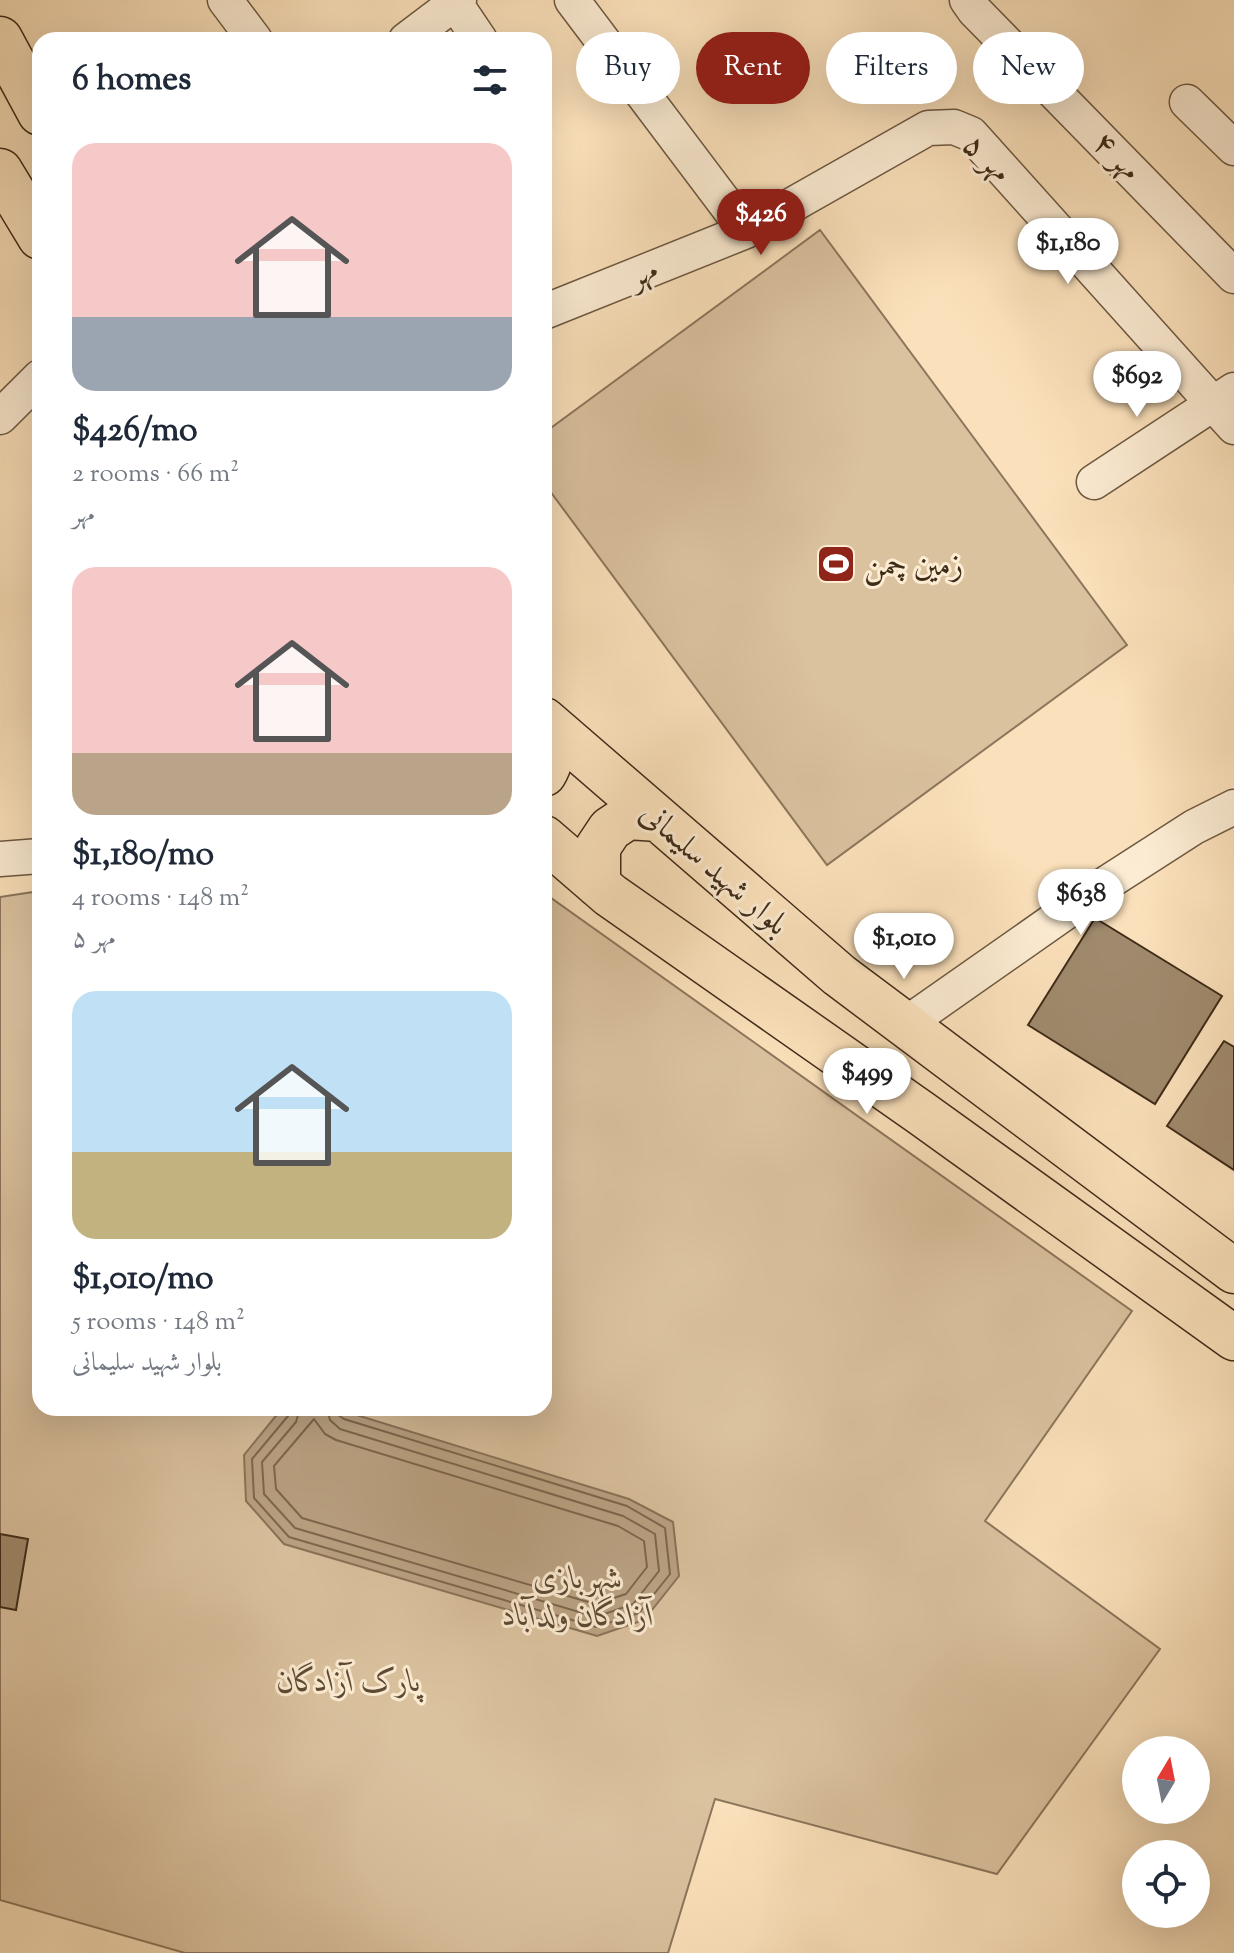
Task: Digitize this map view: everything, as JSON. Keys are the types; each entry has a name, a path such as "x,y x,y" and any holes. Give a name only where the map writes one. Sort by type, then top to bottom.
{"main road":[{"path":"0,39 32,98"},
{"path":"0,171 32,224"},
{"name":"بلوار شهید سلیمانی","path":"552,727 839,975 1234,1271"},
{"path":"598,885 598,847 610,829 628,817 658,819"},
{"path":"552,845 598,885 1234,1338"}],"street":[{"path":"225,0 249,32"},
{"path":"572,0 746,231"},
{"name":"مهر ۴","path":"967,0 1234,276"},
{"path":"417,32 457,2 475,32"},
{"path":"1187,102 1234,148"},
{"name":"مهر","path":"552,309 746,231 928,128 954,127"},
{"name":"مهر ۵","path":"954,127 971,134 1227,407"},
{"path":"0,417 32,385"},
{"path":"1094,482 1227,407"},
{"path":"906,1024 1110,881 1194,827 1234,807"},
{"path":"0,859 32,857"}],"green space":[{"name":"زمین چمن","path":"820,230 1127,645 827,865 552,494 552,427"},
{"name":"پارک آزادگان","path":"32,892 32,1416 552,1416 552,899 1132,1311 985,1521 1160,1649 997,1874 715,1799 668,1953 185,1953 0,1900 0,897"}],"water":[{"path":"276,1416 360,1416 629,1499 673,1522 679,1576 644,1620 597,1636 284,1544 246,1501 244,1455"}],"building":[{"path":"1095,918 1222,996 1155,1104 1028,1025"},
{"path":"1224,1041 1234,1047 1234,1170 1167,1126"},
{"path":"0,1534 28,1539 16,1610 0,1607"}],"place":[{"name":"زمین چمن","path":"836,564"}],"park label":[{"name":"شهربازی آزادگان ولدآباد","path":"578,1596"}]}
